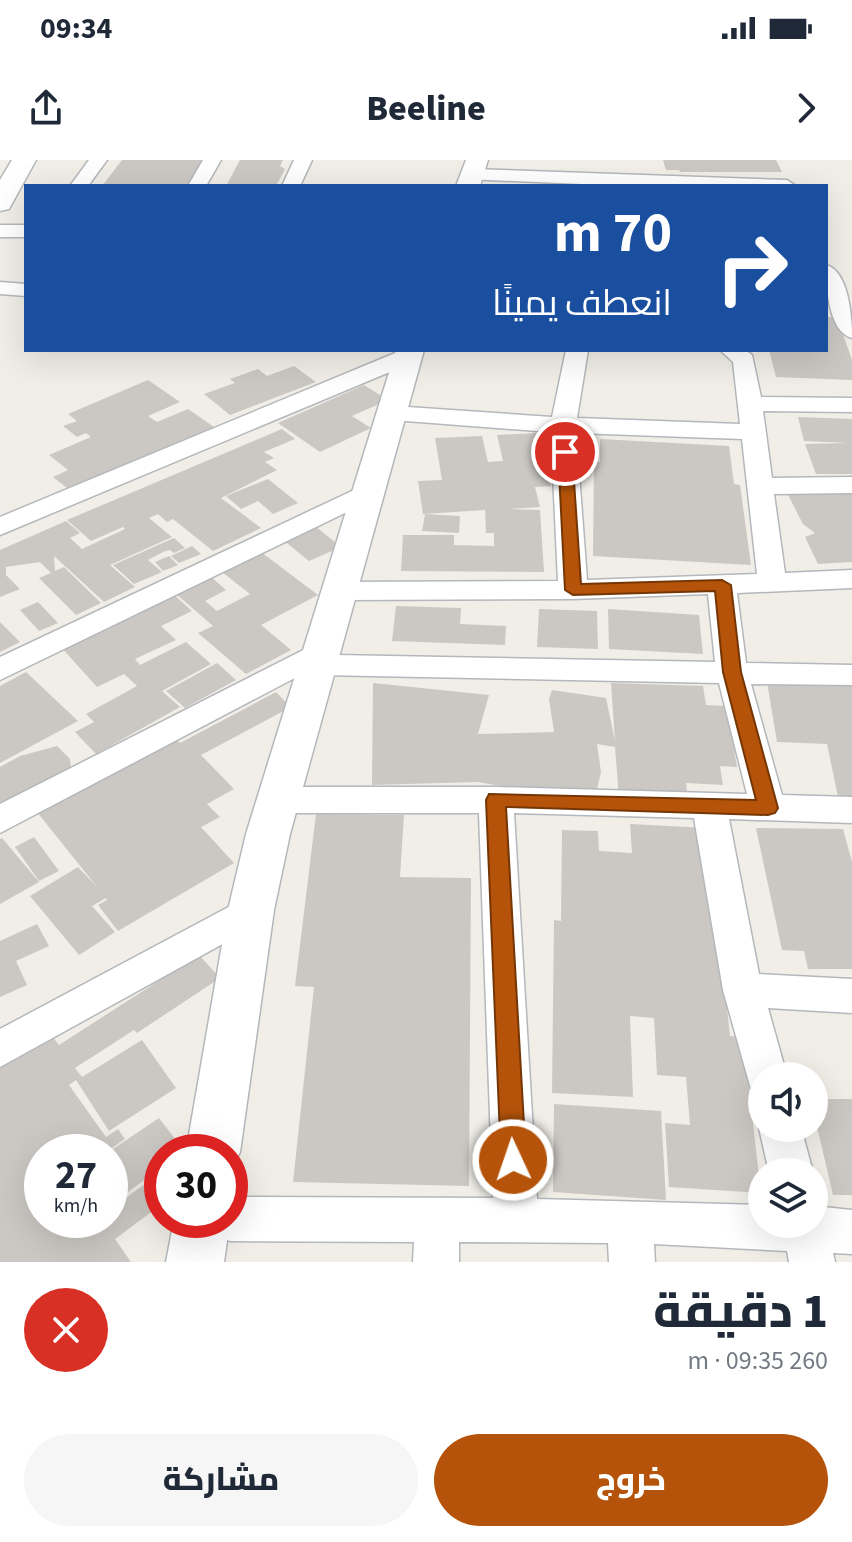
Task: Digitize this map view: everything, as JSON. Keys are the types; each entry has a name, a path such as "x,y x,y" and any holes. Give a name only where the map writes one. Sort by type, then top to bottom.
{"main road":[{"path":"0,203 24,160"}],"street":[{"path":"80,184 98,160"},
{"path":"198,184 212,160"},
{"path":"292,184 303,160"},
{"path":"637,160 643,183"},
{"path":"472,174 643,183 785,181"},
{"path":"0,231 24,231"},
{"path":"828,276 846,304 852,331"},
{"path":"0,288 24,290"},
{"path":"573,590 563,425 577,352"},
{"path":"734,352 744,360 772,580"},
{"path":"216,1134 251,910 278,800 342,591 409,353"},
{"path":"0,527 409,353"},
{"path":"748,404 852,405"},
{"path":"393,413 563,425 751,432"},
{"path":"759,486 852,485"},
{"path":"0,670 371,490"},
{"path":"342,591 573,590 852,579"},
{"path":"722,585 732,672 768,808"},
{"path":"0,820 322,657 852,675"},
{"path":"278,800 496,800 852,810"},
{"path":"496,800 516,1220"},
{"path":"709,806 743,990 762,1062"},
{"path":"0,1049 251,910"},
{"path":"743,990 852,996"},
{"path":"248,1221 437,1240 516,1220 631,1242 808,1239 852,1232"},
{"path":"195,1262 199,1238"}],"building":[{"path":"122,160 205,160 190,184 104,184"},
{"path":"240,160 283,160 280,166 285,169 277,184 227,184"},
{"path":"663,160 776,160 782,172 680,172 666,170"},
{"path":"828,317 837,317 852,360 852,380 776,377 770,352 828,352"},
{"path":"294,366 316,382 230,415 204,394 235,383 230,379 258,369 267,376"},
{"path":"148,380 180,402 148,416 157,422 188,409 217,429 87,486 81,482 67,488 53,477 68,470 49,455 91,437 86,433 77,437 63,426 77,421 68,414"},
{"path":"364,385 388,400 352,416 371,428 320,452 278,423"},
{"path":"798,417 852,419 852,474 816,474 805,444 849,443 804,441"},
{"path":"282,429 295,439 264,452 274,458 265,462 277,470 221,498 261,528 213,551 173,519 167,522 158,514 149,518 172,537 110,565 135,587 104,602 54,556 55,571 64,567 101,603 76,615 39,578 51,573 40,562 6,567 6,575 20,589 0,597 0,550 66,521 80,533 70,538 82,549 125,529 123,527 91,541 67,520"},
{"path":"556,432 566,466 545,467 551,486 535,487 540,507 506,509 540,510 544,572 401,571 403,535 454,535 454,545 494,546 494,533 486,533 485,510 423,514 418,481 442,480 435,438 482,436 488,462 503,461 497,435"},
{"path":"600,439 729,446 734,484 740,485 751,565 593,556 594,462 600,462"},
{"path":"268,479 298,503 273,514 258,501 241,509 226,496"},
{"path":"852,491 852,562 818,564 805,537 815,533 803,524 788,495"},
{"path":"425,514 460,516 459,533 422,531"},
{"path":"315,526 341,547 309,561 283,540"},
{"path":"174,538 185,548 174,553 165,551 148,560 162,572 134,584 113,565"},
{"path":"192,546 201,554 179,563 171,556"},
{"path":"261,552 318,595 261,625 291,650 246,674 198,633 213,626 175,593 210,576 226,590 205,601 217,611 250,594 222,572"},
{"path":"169,556 178,565 163,571 155,562"},
{"path":"172,593 192,611 161,626 176,640 135,659 140,665 186,642 211,664 162,691 180,707 96,754 75,732 94,722 86,714 137,686 124,674 97,687 60,646"},
{"path":"38,602 58,623 39,631 20,610"},
{"path":"396,606 461,608 460,624 506,626 505,645 392,641"},
{"path":"539,609 597,611 598,649 537,647"},
{"path":"608,609 699,615 703,654 609,649"},
{"path":"0,622 20,642 0,652"},
{"path":"217,663 236,680 185,708 166,691"},
{"path":"26,672 78,721 0,763 0,686"},
{"path":"767,682 852,686 852,798 838,797 827,744 777,742"},
{"path":"373,683 489,695 478,734 554,732 549,699 552,690 606,698 615,741 611,683 703,686 706,705 727,706 737,767 720,766 723,785 686,783 688,801 619,798 615,747 597,744 601,772 597,789 531,791 477,782 372,785"},
{"path":"276,692 291,707 201,755 234,789 207,804 220,817 201,827 234,863 118,931 98,905 106,898 92,906 115,932 79,955 30,896 78,867 97,887 37,812 176,739 180,743"},
{"path":"57,746 70,759 71,768 0,808 0,767 20,756"},
{"path":"316,814 404,815 400,877 471,878 469,1186 293,1182 314,987 295,986"},
{"path":"630,824 708,828 730,1036 743,1037 748,1080 748,1142 755,1142 757,1158 748,1158 748,1192 669,1187 665,1123 690,1125 686,1077 657,1075 654,1018 630,1016 633,1097 552,1093 554,920 561,921 562,830 598,831 599,851 632,853"},
{"path":"756,828 843,829 852,862 852,969 808,969 804,951 782,950"},
{"path":"34,837 59,871 39,881 15,847"},
{"path":"0,839 39,882 0,904"},
{"path":"37,924 49,946 16,961 27,985 0,997 0,941"},
{"path":"199,955 220,978 137,1033 134,1030 75,1068 82,1077 142,1040 176,1088 109,1131 76,1080 69,1085 104,1134 24,1134 24,1238 116,1238 131,1262 0,1262 0,1063 49,1032 59,1045"},
{"path":"828,1099 852,1099 852,1195 833,1195 828,1158 824,1158 821,1142 828,1142"},
{"path":"554,1104 661,1111 666,1200 553,1192"},
{"path":"159,1118 171,1134 144,1134 144,1180 128,1192 128,1139"},
{"path":"144,1185 144,1217 128,1229 128,1196"}],"route":[{"path":"513,1160 496,800 768,808 732,672 722,585 573,590 565,452"}]}
